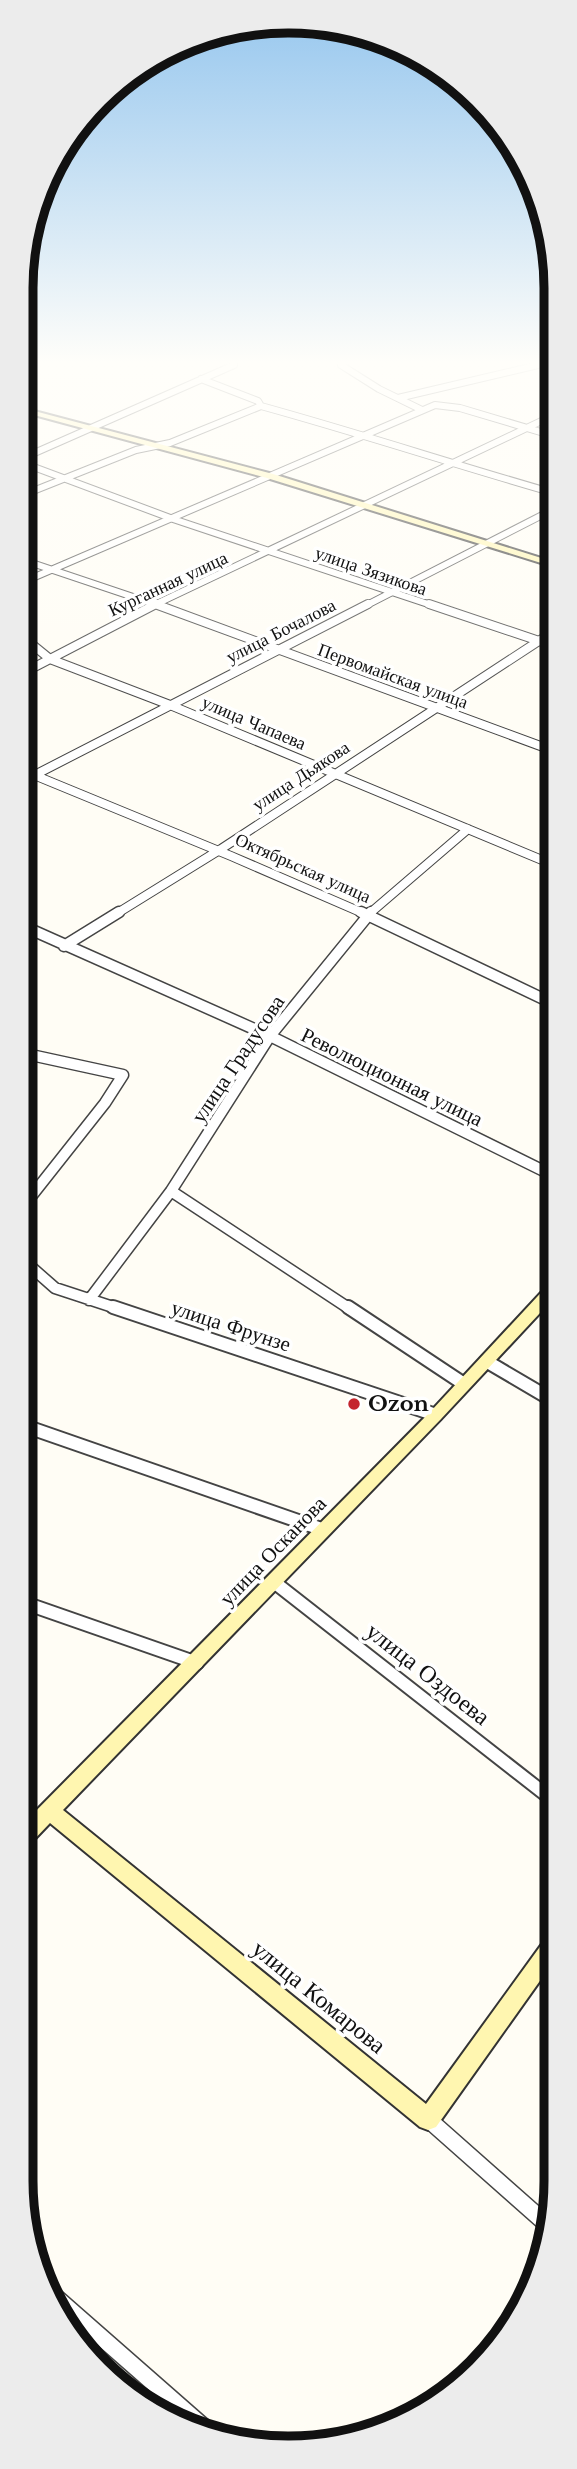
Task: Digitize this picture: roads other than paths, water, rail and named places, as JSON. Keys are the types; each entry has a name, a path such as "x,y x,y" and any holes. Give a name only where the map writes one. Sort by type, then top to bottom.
{"main road":[{"path":"283,480 544,562"},
{"name":"улица Осканова","path":"33,1829 197,1663 544,1299"},
{"name":"улица Комарова","path":"51,1812 428,2119"},
{"path":"428,2119 544,1958"}],"street":[{"path":"33,491 59,480"},
{"name":"улица Зязикова","path":"65,480 390,593 544,642"},
{"path":"33,578 260,480"},
{"name":"Курганная улица","path":"33,668 118,622 157,606 419,480"},
{"path":"509,480 544,490"},
{"name":"улица Бочалова","path":"34,775 544,514"},
{"name":"Первомайская улица","path":"33,564 157,606 544,747"},
{"name":"улица Дьякова","path":"65,946 221,849 544,636"},
{"name":"улица Чапаева","path":"33,645 51,659 170,705 544,861"},
{"name":"Октябрьская улица","path":"34,775 221,849 369,914 544,999"},
{"name":"улица Градусова","path":"89,1300 172,1191 270,1035 369,914 468,829"},
{"name":"Революционная улица","path":"33,931 270,1035 544,1171"},
{"path":"33,1055 123,1075 105,1103 33,1194"},
{"path":"172,1191 464,1384"},
{"name":"улица Фрунзе","path":"33,1269 55,1288 436,1415"},
{"path":"486,1361 544,1395"},
{"path":"33,1429 324,1531"},
{"name":"улица Оздоева","path":"274,1582 544,1793"},
{"path":"33,1606 197,1663"},
{"name":"улица Комарова","path":"428,2119 541,2219"},
{"path":"66,2307 191,2416"}],"place":[{"name":"Ozon","path":"354,1404"}]}
